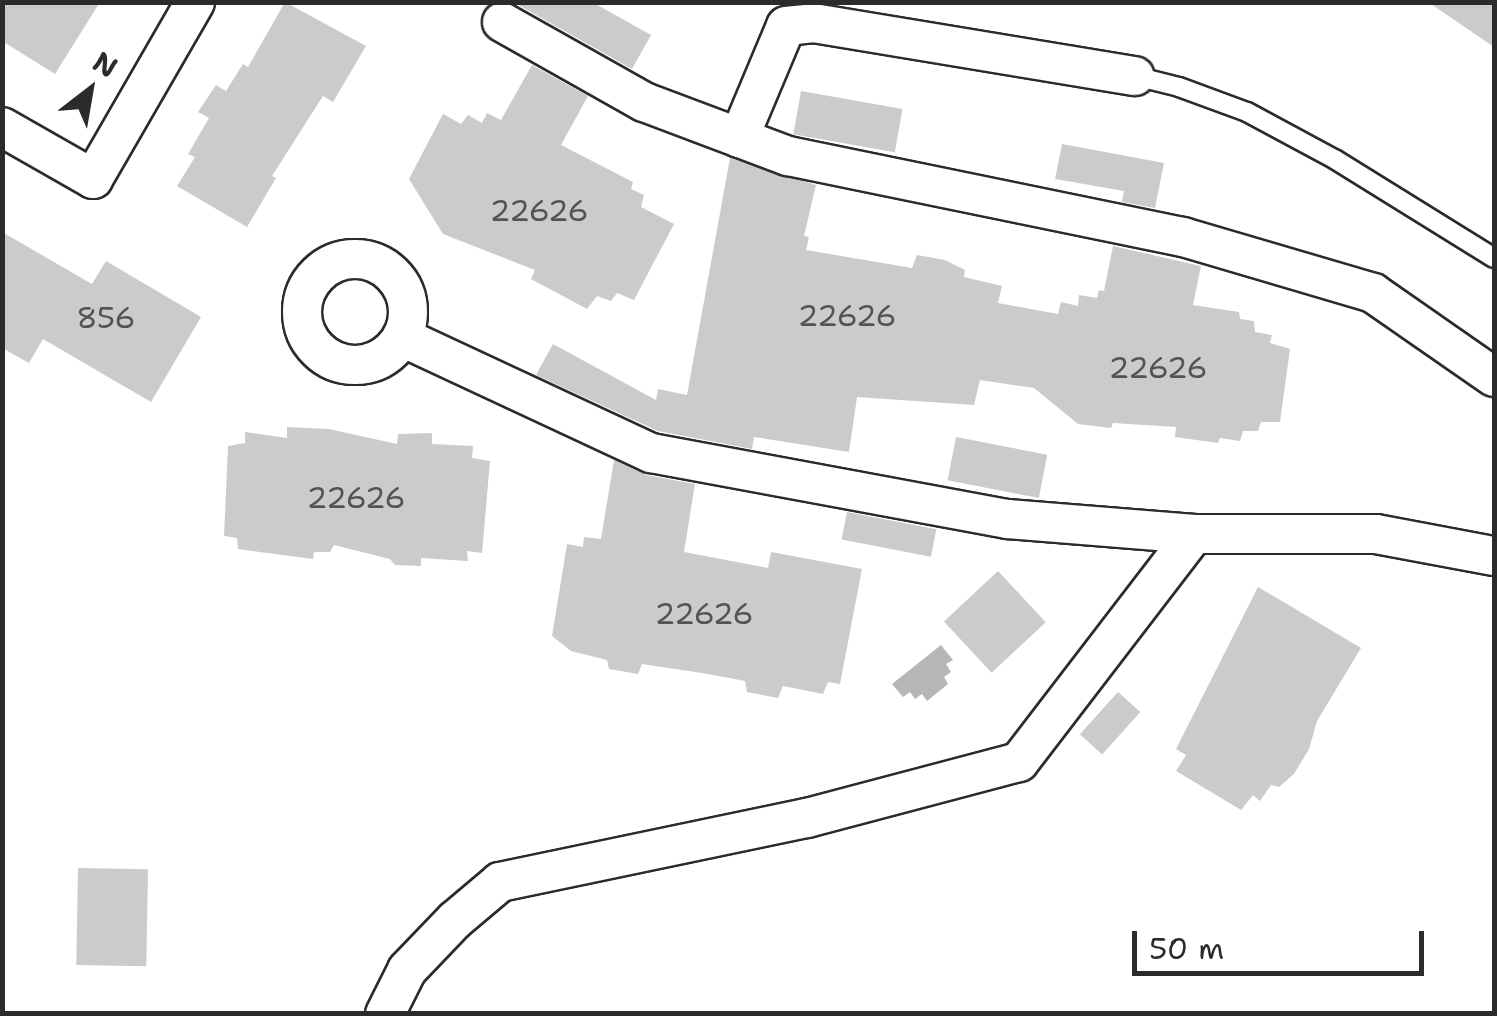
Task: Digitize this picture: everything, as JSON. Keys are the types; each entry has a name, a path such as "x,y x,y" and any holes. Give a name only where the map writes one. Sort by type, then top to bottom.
{"street":[{"path":"2,127 93,179 195,2"},
{"path":"502,22 644,102 788,156 1183,237 1373,293 1494,377"},
{"path":"740,138 786,26 814,23 1135,76"},
{"path":"402,337 651,453 1008,519 1194,534 1376,534 1494,556"},
{"path":"385,1014 407,970 454,920 500,882 806,818 1019,762 1194,534"}],"lane":[{"path":"1135,76 1247,112 1336,160 1494,258"}],"shaded area":[{"path":"941,645 953,660 946,664 951,672 944,677 948,684 927,701 922,694 915,699 910,692 903,697 892,684"}],"building":[{"path":"2,2 100,2 55,74 2,41"},
{"path":"285,2 366,46 333,102 323,96 272,176 276,178 247,227 177,186 195,157 188,154 209,118 198,112 216,85 226,91 243,64 248,67"},
{"path":"513,2 592,2 651,35 632,69"},
{"path":"1428,2 1494,2 1494,47"},
{"path":"532,65 588,96 561,145 633,182 631,189 644,195 641,207 674,224 634,300 617,293 611,301 597,296 587,309 531,279 535,270 443,234 409,179 443,114 461,124 468,115 482,123 487,113 501,120"},
{"path":"801,91 902,109 895,152 793,134"},
{"path":"1062,144 1164,163 1155,208 1122,202 1124,191 1055,179"},
{"path":"730,158 816,185 804,236 809,237 806,250 912,268 917,255 945,260 965,270 964,277 1002,286 998,303 1058,314 1061,302 1078,306 1079,295 1097,298 1099,290 1104,291 1113,246 1201,266 1193,305 1239,312 1240,319 1254,321 1255,332 1272,335 1270,343 1290,349 1280,422 1261,422 1258,431 1243,431 1240,441 1220,438 1218,443 1175,437 1176,427 1078,424 1034,388 980,380 974,405 857,397 849,452 754,437 752,449 658,431 536,375 553,344 656,400 658,389 687,395"},
{"path":"2,232 92,284 106,261 201,317 151,402 43,339 29,363 2,348"},
{"path":"287,427 329,429 397,444 398,434 432,433 432,444 473,446 472,458 490,461 482,553 467,551 468,561 421,558 421,566 395,565 390,559 334,545 330,552 314,552 313,559 238,549 237,538 224,536 228,446 245,443 245,432 287,438"},
{"path":"956,437 1047,455 1039,498 948,480"},
{"path":"614,460 646,475 695,484 684,552 768,568 771,552 862,569 840,684 828,682 823,694 783,686 778,698 747,692 745,681 702,673 642,664 638,674 609,669 607,660 571,651 552,636 567,544 583,547 584,537 601,539"},
{"path":"847,512 936,529 931,557 842,539"},
{"path":"998,571 1046,622 992,673 944,621"},
{"path":"1258,587 1361,648 1317,721 1309,749 1294,774 1279,787 1271,785 1260,801 1253,795 1241,810 1176,771 1186,755 1176,749"},
{"path":"1118,692 1140,712 1102,754 1080,734"},
{"path":"78,868 148,869 146,966 76,965"}]}
